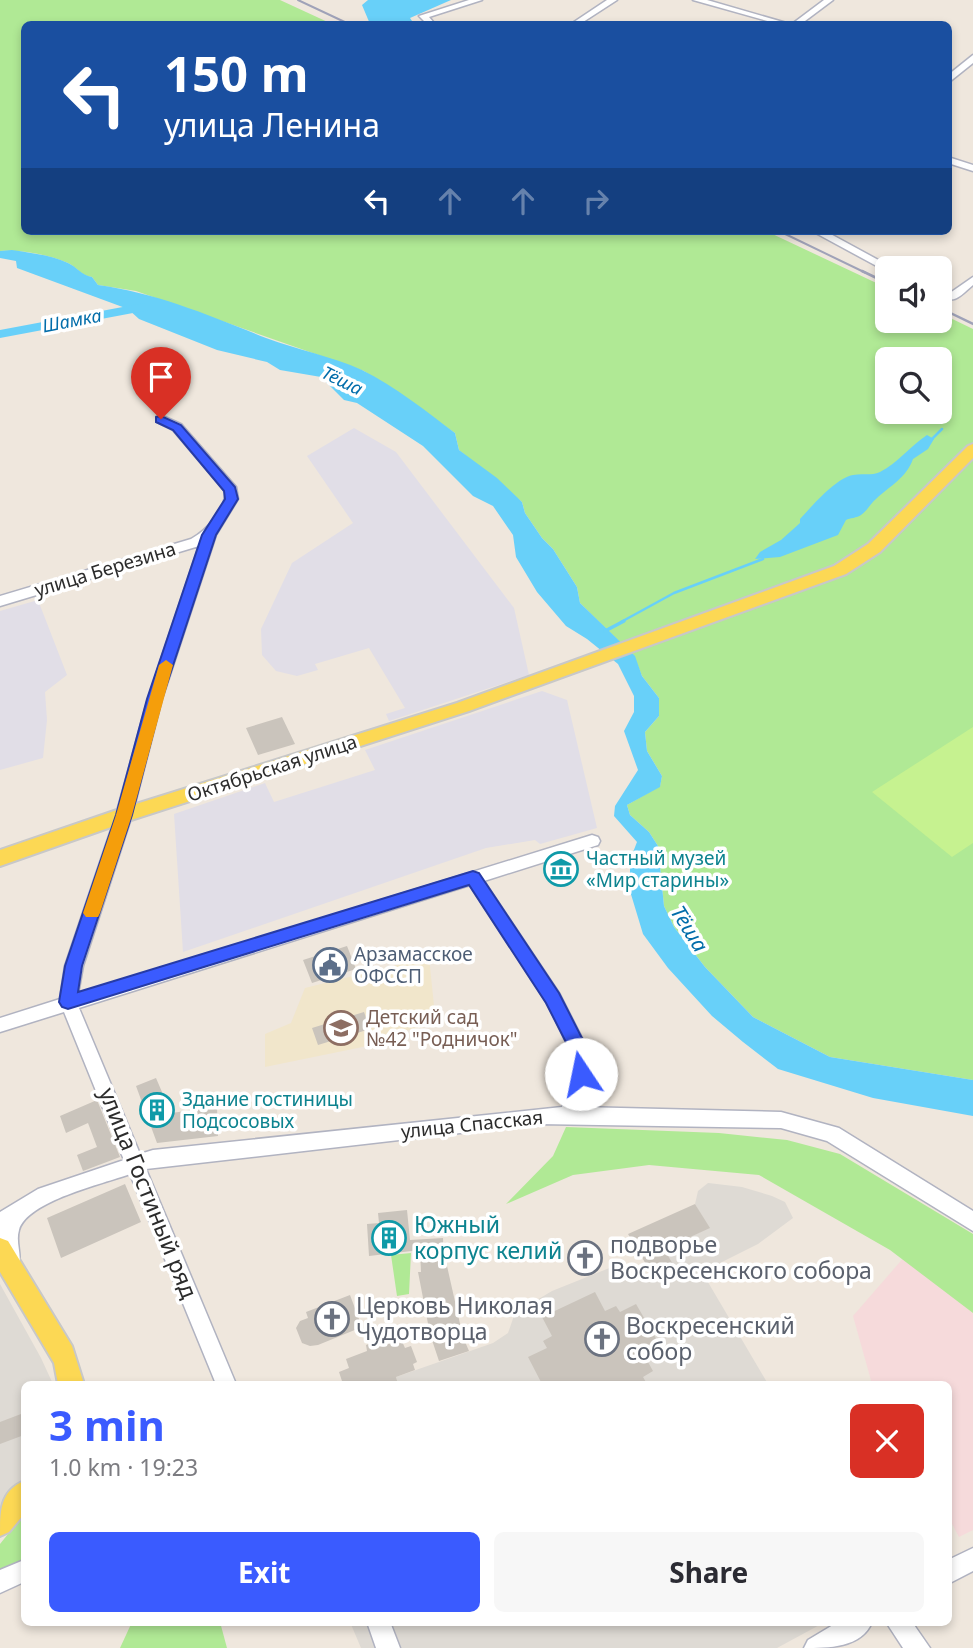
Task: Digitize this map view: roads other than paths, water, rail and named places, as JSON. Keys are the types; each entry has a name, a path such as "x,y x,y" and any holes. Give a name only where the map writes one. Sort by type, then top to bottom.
{"main road":[{"name":"Октябрьская улица","path":"0,858 124,815 450,712 840,570 874,548 973,449"},
{"path":"0,1249 59,1346 71,1381"},
{"path":"0,1523 21,1498"}],"street":[{"path":"425,21 423,16 478,0"},
{"path":"580,21 613,0"},
{"path":"697,0 775,21"},
{"path":"800,21 829,0"},
{"path":"953,70 973,58"},
{"path":"953,70 973,75"},
{"path":"952,161 973,168"},
{"path":"825,235 875,261"},
{"path":"952,297 973,280"},
{"path":"68,1002 74,966 124,815 155,699 209,535 232,499 231,490 177,427 161,419"},
{"name":"улица Березина","path":"0,601 196,542 209,535"},
{"path":"0,1025 592,841"},
{"path":"473,877 552,998 580,1052 581,1074 569,1115"},
{"name":"улица Гостиный ряд","path":"68,1002 137,1163 225,1381"},
{"name":"улица Спасская","path":"8,1217 45,1195 137,1163 172,1156 569,1115 781,1120 832,1134 973,1222"},
{"path":"8,1217 9,1256 18,1280"},
{"path":"952,1571 973,1559"},
{"path":"0,1581 21,1572"},
{"path":"380,1626 388,1648"},
{"path":"816,1648 854,1626"},
{"path":"900,1626 918,1648"}],"water":[{"path":"368,0 451,0 410,18 412,21 369,21 362,5"},
{"path":"12,250 61,260 92,277 98,285 163,299 278,342 350,365 399,391 455,433 459,450 497,478 522,502 525,513 553,549 577,587 580,603 635,656 642,676 659,698 659,716 645,732 647,751 662,776 660,787 627,805 630,815 649,832 658,846 664,906 674,927 705,967 753,1017 830,1057 973,1080 973,1116 873,1098 778,1069 712,1016 668,968 643,934 630,891 630,860 637,842 614,816 615,806 638,770 624,731 634,712 634,696 618,664 566,626 537,592 516,557 513,535 493,506 473,496 423,446 357,403 344,400 321,377 280,370 267,362 217,350 139,319 128,309 17,268 16,261 0,258 0,251"},
{"path":"927,435 934,439 928,449 913,459 902,476 863,513 846,520 838,535 780,557 755,559 760,552 781,540 800,523 800,519 810,508 839,481 853,475 880,472"}],"waterway":[{"name":"Шамка","path":"0,334 144,307"},
{"name":"Тёша","path":"931,440 942,429"},
{"name":"Тёша","path":"621,622 674,593 763,559"},
{"name":"Тёша","path":"605,631 624,621"}],"railway":[{"path":"298,0 343,21"},
{"path":"787,235 866,273"},
{"path":"862,271 875,277"},
{"path":"952,314 973,324"}],"place":[{"name":"Частный музей «Мир старины»","path":"561,869"},
{"name":"Арзамасское ОФССП","path":"330,965"},
{"name":"Детский сад №42 \"Родничок\"","path":"341,1028"},
{"name":"Здание гостиницы Подсосовых","path":"157,1110"},
{"name":"Южный корпус келий","path":"389,1238"},
{"name":"подворье Воскресенского собора","path":"585,1258"},
{"name":"Церковь Николая Чудотворца","path":"332,1319"},
{"name":"Воскресенский собор","path":"602,1339"}]}
